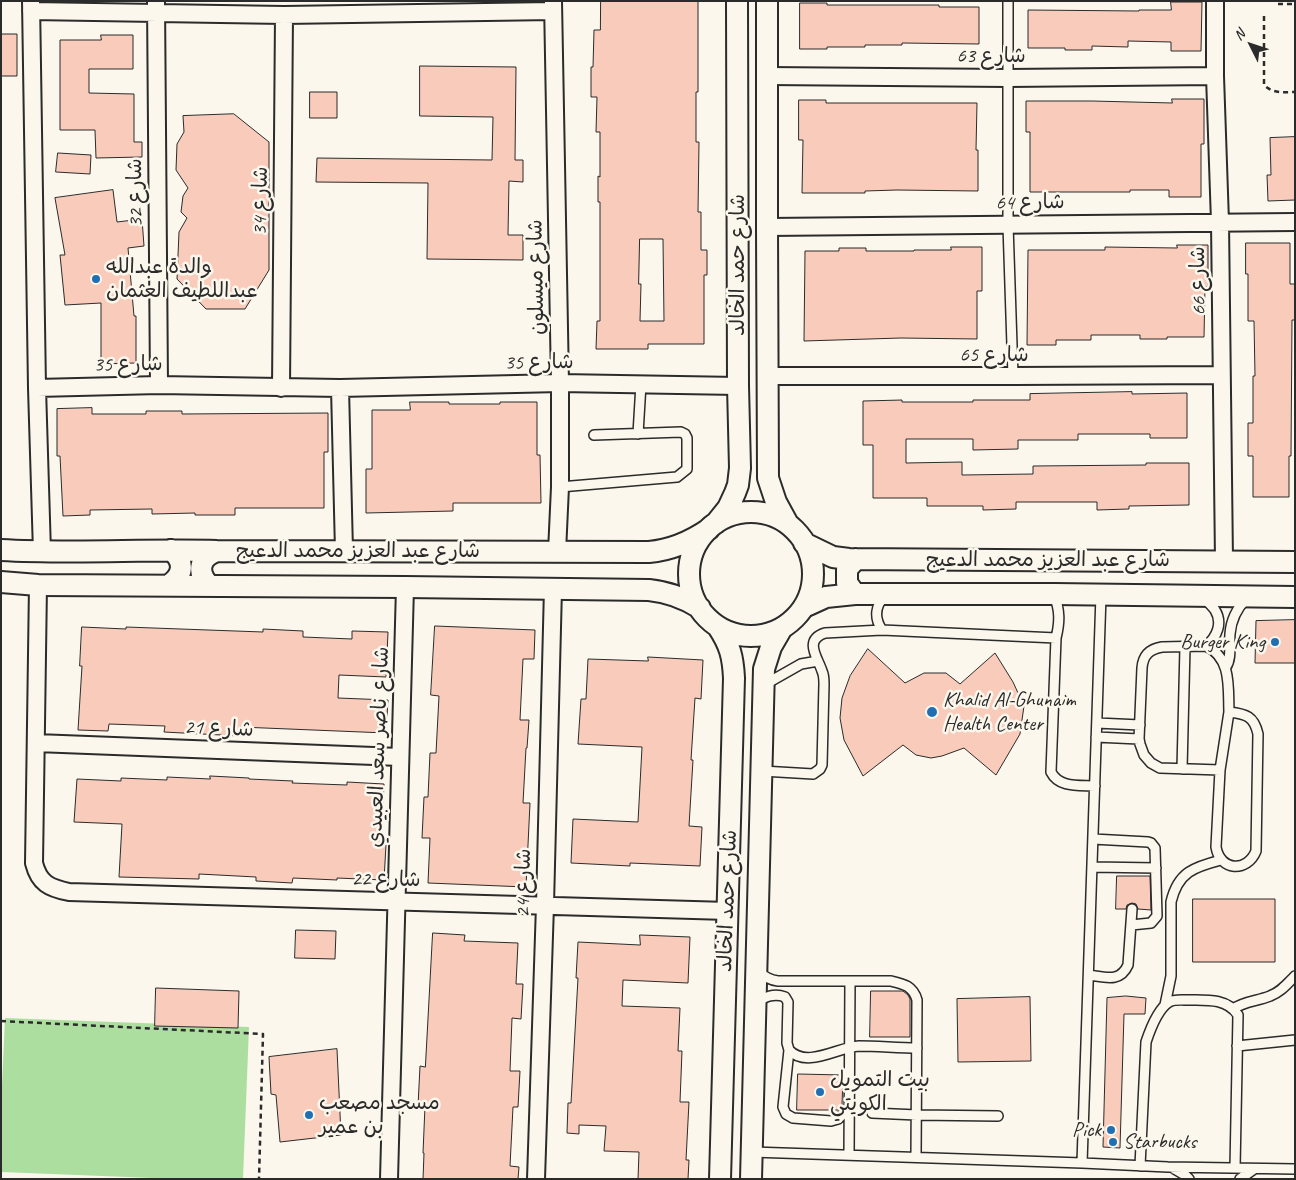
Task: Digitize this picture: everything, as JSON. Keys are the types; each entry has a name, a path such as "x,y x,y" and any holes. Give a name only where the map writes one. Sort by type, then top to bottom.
{"street":[{"path":"739,1 749,6 756,6 765,1"},
{"name":"شارع حمد الخالد","path":"713,526 732,502 738,484 740,468 738,386 739,1"},
{"name":"شارع حمد الخالد","path":"765,1 767,40 768,478 776,502 788,524"},
{"name":"شارع 66","path":"1215,1 1224,561"},
{"path":"42,552 37,388 31,6 156,7 284,15 553,6"},
{"name":"شارع ميسلون","path":"553,6 560,383 560,487 557,552"},
{"name":"شارع 32","path":"156,7 159,385"},
{"name":"شارع 34","path":"281,388 284,15"},
{"path":"738,36 743,31 750,30 763,34 767,40"},
{"name":"شارع 63","path":"767,76 1008,78 1215,76"},
{"name":"شارع 64","path":"767,227 1295,222"},
{"name":"شارع 65","path":"768,376 1221,375"},
{"name":"شارع 35","path":"37,388 159,385 340,388 560,383 738,386"},
{"path":"340,388 344,551"},
{"path":"758,513 769,515 788,524 800,536 811,558 813,575 810,591 804,606 782,628 764,635 745,636 736,634 711,622 700,608 691,589 689,578 692,557 702,537 713,526 736,514 758,513"},
{"name":"شارع عبد العزيز محمد الدعيج","path":"1,550 42,552 171,550 661,551 686,543 713,526"},
{"name":"شارع عبد العزيز محمد الدعيج","path":"804,543 833,557 849,559 1295,562"},
{"path":"169,586 175,581 181,568 180,561 171,550"},
{"path":"210,586 204,580 201,566 204,559 210,553 217,551"},
{"path":"855,594 847,583 848,569 856,559"},
{"name":"شارع عبد العزيز محمد الدعيج","path":"1,582 38,585 405,586 658,591 678,596 700,608"},
{"path":"36,743 38,585"},
{"name":"شارع ناصر سعد العبيدي","path":"389,1179 405,586"},
{"name":"شارع 24","path":"536,1179 545,905 552,588"},
{"name":"شارع عبد العزيز محمد الدعيج","path":"804,606 826,597 855,594 1295,597"},
{"name":"شارع حمد الخالد","path":"718,627 730,648 734,678 720,1179"},
{"name":"شارع حمد الخالد","path":"751,1179 764,669 774,640 782,628"},
{"name":"شارع 21","path":"36,743 400,757"},
{"name":"شارع 22","path":"36,743 34,863 38,876 46,884 59,890 68,892 728,911"},
{"path":"724,1046 732,1055 745,1055 754,1048"},
{"path":"723,1084 732,1074 745,1074 754,1084"}],"lane":[{"path":"1008,1 1008,225 1013,376"},
{"path":"638,434 641,384"},
{"path":"560,487 677,478 687,469 687,438 681,432 594,435"},
{"path":"882,630 878,625 876,612 881,599 886,594"},
{"path":"1054,594 1058,605 1059,627 1056,638 1051,772 1058,782 1064,784 1095,786"},
{"path":"1082,1163 1101,595"},
{"path":"1202,596 1215,609 1218,617 1217,634 1206,646"},
{"path":"1226,667 1229,662 1233,618 1248,596"},
{"path":"762,771 813,774 822,765 824,684 823,672 813,647 816,638 820,634 882,630 1056,638"},
{"path":"1182,769 1185,646"},
{"path":"1220,770 1160,768 1151,763 1144,755 1139,739 1142,668 1145,656 1156,648 1206,646 1218,654 1226,667 1228,712 1220,770 1216,847 1217,854 1221,860 1232,866 1244,865 1254,857 1256,851 1258,734 1256,725 1250,717 1228,712"},
{"path":"764,685 801,664 818,661"},
{"path":"1097,723 1140,725"},
{"path":"1096,737 1139,739"},
{"path":"1093,839 1151,843 1155,848 1157,916 1152,923 1131,925"},
{"path":"1165,1006 1171,976 1171,902 1174,891 1177,884 1198,866 1221,860"},
{"path":"1092,867 1134,872 1156,868"},
{"path":"1089,976 1112,978 1118,977 1126,970 1128,965 1132,909"},
{"path":"757,970 770,980 778,981 891,981 912,989 918,1000 916,1158"},
{"path":"1233,1009 1278,992 1295,976"},
{"path":"849,1155 850,981"},
{"path":"756,1004 767,996 782,995 787,999 787,1043 789,1050 783,1107 786,1114 793,1118 831,1122 838,1119 849,1108"},
{"path":"1140,1166 1146,1042 1149,1031 1171,1000 1208,1000 1224,1004 1233,1009 1238,1015 1235,1168"},
{"path":"1237,1046 1295,1040"},
{"path":"789,1050 798,1056 818,1057 858,1046 917,1048"},
{"path":"872,1113 998,1116"},
{"path":"752,1152 1168,1167 1295,1169"},
{"path":"1168,1167 1180,1172 1188,1179"},
{"path":"1240,1179 1255,1168"}],"path":[{"path":"1278,4 1295,4"},
{"path":"1264,16 1264,85 1269,90 1275,92 1295,92"},
{"path":"1,1021 263,1034 259,1179"}],"green space":[{"path":"5,1018 249,1027 243,1179 178,1179 1,1172 1,1108"}],"building":[{"path":"601,1 698,1 696,142 699,142 698,212 701,212 701,250 707,250 707,275 704,275 704,344 648,344 648,349 596,349 597,321 600,321 600,202 598,202 598,176 600,177 600,132 596,132 597,97 591,97 591,67 593,67 594,30 600,30","holes":["640,239 663,239 664,321 640,321"]},
{"path":"1171,2 1202,2 1201,51 1171,51 1171,42 1128,41 1128,47 1092,46 1092,50 1028,48 1028,10 1171,10"},
{"path":"800,3 979,7 979,44 902,43 902,45 800,49"},
{"path":"1,34 17,34 17,76 1,76"},
{"path":"101,35 133,35 133,69 89,69 89,93 134,94 134,142 142,142 142,157 96,158 95,130 60,130 60,40 101,40"},
{"path":"420,66 516,67 515,160 523,160 523,182 509,181 508,235 523,235 523,260 427,259 428,183 316,182 317,158 492,160 493,117 420,116"},
{"path":"310,92 337,92 337,118 310,118"},
{"path":"1172,99 1204,99 1204,144 1201,144 1201,197 1169,197 1169,190 1030,192 1030,132 1026,132 1026,101 1172,103"},
{"path":"799,100 826,100 826,103 977,103 976,150 978,150 978,191 897,190 865,191 865,193 802,193 803,140 799,140"},
{"path":"234,114 269,142 269,270 245,309 206,309 177,279 179,232 187,218 181,212 183,196 188,188 176,170 177,144 184,132 183,116"},
{"path":"1295,137 1295,200 1268,201 1267,175 1271,175 1270,138"},
{"path":"58,153 91,155 90,174 56,172"},
{"path":"113,190 117,222 142,219 144,246 128,248 134,316 136,316 136,363 101,364 101,303 65,305 60,255 65,255 55,198"},
{"path":"1246,243 1290,243 1290,284 1295,284 1295,320 1292,320 1289,497 1253,497 1253,456 1248,456 1248,423 1253,423 1253,376 1255,376 1254,321 1248,321"},
{"path":"1177,245 1208,245 1208,287 1205,287 1204,337 1140,339 1140,335 1091,335 1091,340 1056,340 1056,345 1027,345 1028,250 1105,250 1105,247 1177,248"},
{"path":"951,247 982,247 982,291 977,291 977,339 901,338 804,341 805,251 839,251 839,248 866,248 866,251 951,250"},
{"path":"1132,392 1132,394 1187,393 1187,438 1150,438 1150,434 1078,434 1078,440 1018,440 1018,449 973,450 973,439 906,439 906,463 962,462 962,475 1033,474 1033,466 1189,463 1189,505 1129,506 1129,509 1097,510 1097,502 1016,502 1016,509 983,510 983,506 927,506 927,498 873,498 873,445 863,445 863,401 973,402 973,400 1030,400 1030,394"},
{"path":"410,402 500,404 500,402 537,402 537,455 540,455 541,503 453,503 453,511 366,513 366,469 372,469 372,410 410,410"},
{"path":"92,408 92,414 146,414 146,411 182,411 182,414 328,413 328,452 324,452 324,508 235,508 235,515 195,515 195,513 152,514 152,509 90,510 90,515 63,516 60,456 57,456 57,409"},
{"name":"Burger King","path":"1295,620 1295,663 1255,663 1256,621"},
{"path":"435,626 535,630 534,659 523,659 520,720 529,720 523,803 530,803 526,887 428,883 430,838 422,838 424,797 428,797 430,753 436,753 439,696 431,695"},
{"path":"82,627 263,632 263,629 303,631 303,637 352,639 352,631 388,632 386,677 339,675 338,698 388,700 386,733 240,727 240,736 164,732 165,726 109,724 108,731 78,730 82,666 80,666"},
{"name":"Khalid Al-Ghunaim Health Center","path":"868,649 905,683 924,673 946,673 960,684 995,653 1013,682 1024,706 1020,734 996,775 964,748 931,758 916,755 903,745 863,776 844,740 840,718 842,698 850,676"},
{"path":"648,657 703,660 701,699 695,698 689,826 702,827 700,866 630,863 630,866 571,863 573,819 638,822 642,747 578,744 581,699 586,699 588,659 648,661"},
{"path":"210,776 293,781 292,783 347,785 347,782 384,784 381,845 386,845 384,880 293,878 292,883 256,881 256,877 199,874 199,879 119,877 122,824 74,822 77,779 121,781 121,778 167,780 167,777 210,779"},
{"path":"1117,876 1150,876 1151,910 1138,909 1136,904 1132,903 1127,905 1126,909 1116,909"},
{"path":"1193,899 1275,899 1275,962 1193,962"},
{"path":"296,930 336,931 335,959 295,958"},
{"path":"433,933 465,935 464,941 518,943 516,984 523,984 521,1019 512,1018 510,1071 520,1071 518,1107 513,1107 510,1166 519,1167 518,1179 423,1179 425,1106 418,1106 420,1066 425,1067"},
{"path":"640,935 690,937 688,983 623,980 622,1006 680,1008 678,1051 682,1051 680,1102 689,1102 686,1160 689,1160 688,1179 638,1179 639,1152 604,1151 606,1126 579,1125 579,1134 567,1133 568,1103 571,1103 578,978 576,978 578,942 640,945"},
{"path":"156,988 239,991 238,1028 155,1026"},
{"path":"871,991 903,991 908,995 910,999 910,1037 870,1037"},
{"path":"1126,996 1146,998 1145,1014 1124,1014 1120,1148 1103,1147 1107,998"},
{"path":"1030,997 1031,1061 958,1062 957,999"},
{"name":"مسجد مصعب بن عمير","path":"337,1049 341,1135 280,1142 276,1095 271,1094 269,1057"},
{"name":"بيت التمويل الكويتي","path":"798,1074 843,1075 842,1106 838,1110 797,1110"}],"place":[{"name":"والدة عبدالله عبداللطيف العثمان","path":"96,279"},
{"name":"Burger King","path":"1275,642"},
{"name":"Khalid Al-Ghunaim Health Center","path":"932,712"},
{"name":"بيت التمويل الكويتي","path":"820,1092"},
{"name":"مسجد مصعب بن عمير","path":"309,1115"},
{"name":"Pick","path":"1111,1130"},
{"name":"Starbucks","path":"1113,1142"}]}
